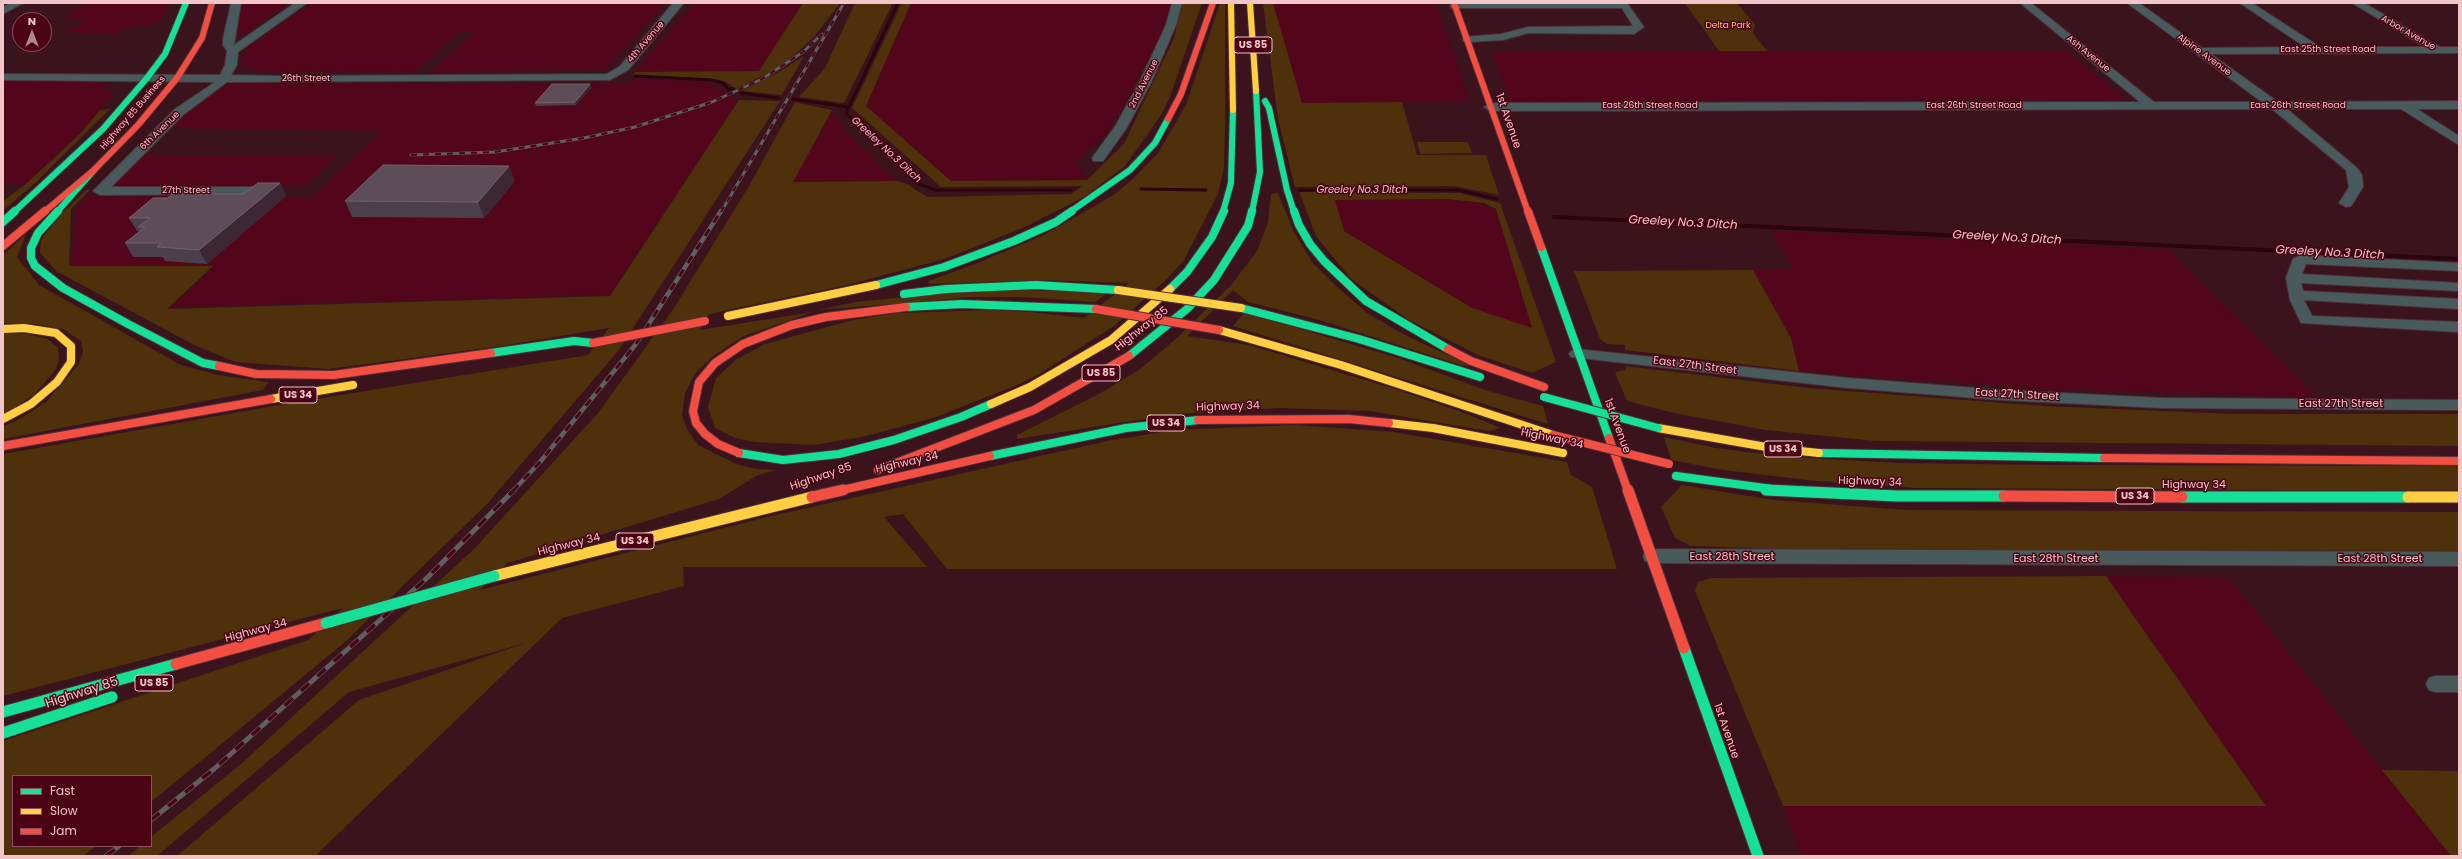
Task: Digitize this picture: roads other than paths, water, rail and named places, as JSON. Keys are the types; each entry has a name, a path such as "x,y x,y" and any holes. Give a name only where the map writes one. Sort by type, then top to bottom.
{"main road":[{"name":"Highway 85 Business","path":"3,222 30,199 103,129 147,78 165,54 186,3"},
{"name":"Highway 85 Business","path":"3,246 94,170 138,125 177,78 202,38 212,3"},
{"path":"443,370 593,343 844,293 944,267 1014,241 1056,222 1084,205 1130,170 1155,143 1181,94 1213,3"},
{"path":"1231,3 1234,64 1233,167 1225,208 1212,237 1187,272 1162,298 1111,340 1065,369 1030,387 974,411 894,440 839,454 783,460 737,453 718,444 705,434 696,423 693,411 700,382 715,363 743,344 792,325 881,309 955,305 1034,305 1096,309 1219,330 1341,365 1553,435 1669,464 1812,491"},
{"name":"US 85","path":"1250,3 1256,86"},
{"name":"1st Avenue","path":"1455,5 1577,354 1652,556 1758,856"},
{"path":"1256,86 1269,108 1286,190 1300,225 1310,244 1324,261 1366,301 1414,332 1471,361 1605,407 1740,436 1833,449 1910,456"},
{"name":"Highway 85","path":"775,505 928,453 1034,410 1123,360 1187,309 1225,266 1239,243 1255,204 1260,172 1256,86"},
{"path":"94,170 38,233 31,248 31,258 35,266 70,291 128,324 203,362 256,374 334,374 574,341 593,343"},
{"path":"896,295 946,289 1028,286 1118,290 1241,308 1359,339 1492,381"},
{"path":"717,319 776,313 845,302"},
{"path":"3,329 46,330 63,337 71,346 71,362 58,382 31,404 3,419"},
{"name":"US 34","path":"3,446 365,383"},
{"name":"US 34","path":"1529,392 1611,417 1658,428 1807,452 1910,456 2459,461"},
{"name":"Highway 34","path":"3,712 326,624 494,576 775,505 1044,444 1126,428 1194,420 1302,417 1387,422 1491,438 1567,454"},
{"path":"1608,462 1631,467"},
{"name":"Highway 34","path":"1673,475 1767,490 1897,496 2459,497"},
{"path":"213,664 304,630"},
{"name":"Highway 85","path":"3,733 125,692"}],"street":[{"path":"3,11 18,3"},
{"path":"233,51 228,45 228,39 236,3"},
{"path":"225,78 231,65 233,51 302,3"},
{"name":"4th Avenue","path":"610,77 624,68 679,3"},
{"name":"2nd Avenue","path":"1098,158 1122,126 1146,81 1168,33 1177,3"},
{"name":"Ash Avenue","path":"2025,3 2152,106"},
{"name":"Alpine Avenue","path":"2132,3 2197,51 2276,106 2351,168 2356,186 2346,203"},
{"path":"2245,3 2317,50"},
{"name":"Arbor Avenue","path":"2357,3 2438,50"},
{"path":"1455,5 1623,5 1626,6 1639,28 1634,31 1528,30 1512,32 1503,37 1467,39"},
{"name":"East 25th Street Road","path":"2197,51 2459,50"},
{"name":"26th Street","path":"3,77 315,79 610,77"},
{"name":"6th Avenue","path":"100,191 164,126 221,83 225,78"},
{"path":"2405,106 2459,141"},
{"name":"East 26th Street Road","path":"1490,107 2459,106"},
{"name":"27th Street","path":"100,191 272,190"},
{"path":"2459,267 2300,259 2293,278 2296,295 2306,320 2459,327"},
{"path":"2293,278 2459,287"},
{"path":"2296,295 2459,304"},
{"name":"East 27th Street","path":"1577,354 1848,383 2002,395 2162,403 2459,405"},
{"name":"East 28th Street","path":"1652,556 2459,559"},
{"path":"2436,684 2459,684"}],"waterway":[{"name":"Greeley No.3 Ditch","path":"898,3 846,113 917,183 935,190 1071,190"},
{"path":"635,76 712,80 723,83 728,89 734,89"},
{"path":"741,93 778,98"},
{"path":"793,99 848,107"},
{"name":"Greeley No.3 Ditch","path":"1141,189 1206,190"},
{"name":"Greeley No.3 Ditch","path":"1299,190 1458,190 1497,199"},
{"name":"Greeley No.3 Ditch","path":"1554,217 2459,259"}],"railway":[{"path":"721,212 844,3"},
{"path":"411,155 495,152 584,138 635,127 712,102 762,79 803,52 822,34"},
{"path":"513,491 540,462 636,344 721,211"},
{"path":"152,819 214,769 428,577 514,490"},
{"path":"106,856 118,847"}],"park label":[{"name":"Delta Park","path":"1728,26"}]}
